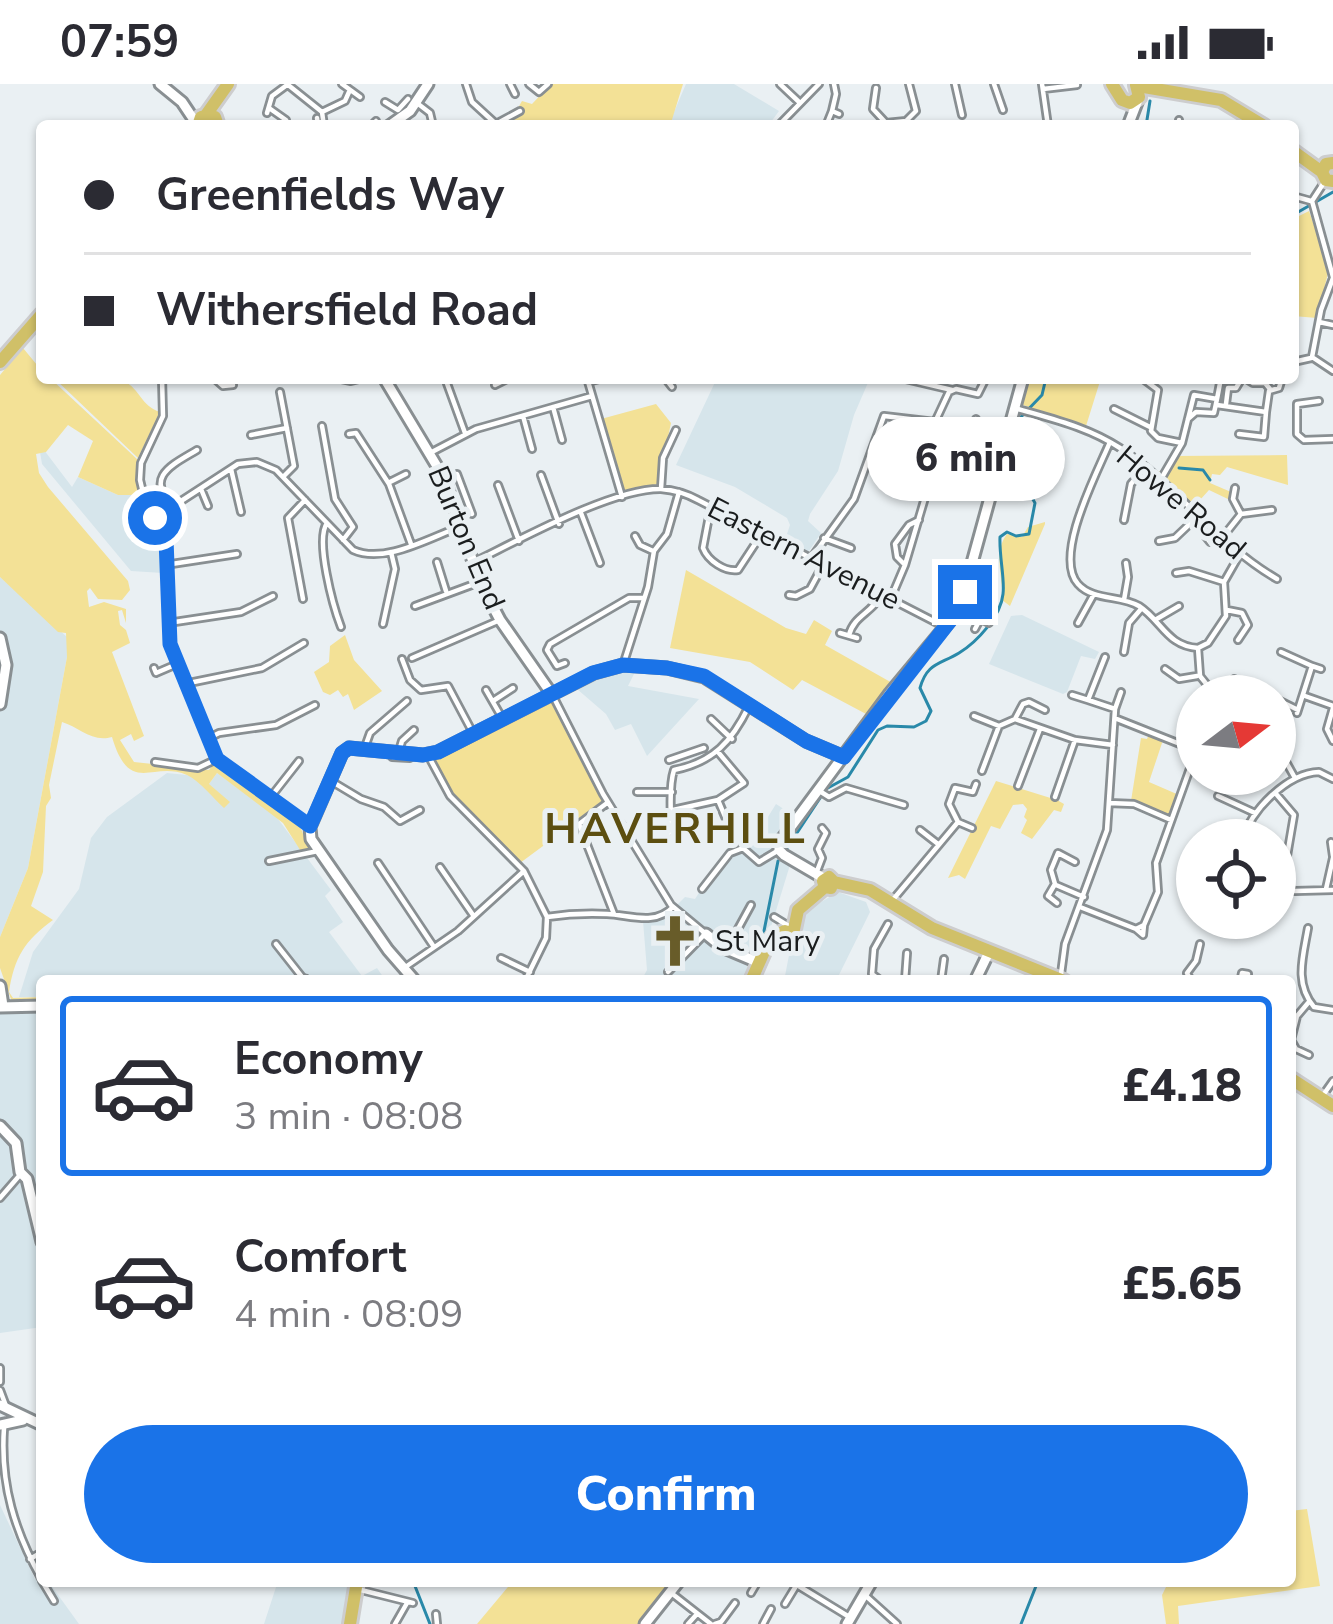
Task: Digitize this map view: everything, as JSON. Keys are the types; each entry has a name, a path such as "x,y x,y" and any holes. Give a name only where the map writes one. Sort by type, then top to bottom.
{"main road":[{"path":"209,120 228,84"},
{"path":"1129,89 1221,100 1254,120"},
{"path":"1299,155 1325,170"},
{"path":"0,362 36,321"},
{"path":"753,975 772,937 825,880 870,890 932,928 1049,975"},
{"path":"1296,1082 1327,1102"},
{"path":"350,1624 356,1587"}],"street":[{"path":"160,84 209,120"},
{"path":"395,120 428,84"},
{"path":"466,84 472,102 492,120"},
{"path":"510,84 515,94"},
{"path":"529,84 538,92 548,84"},
{"path":"781,84 800,102"},
{"path":"784,120 819,84"},
{"path":"830,120 835,112 834,84"},
{"path":"907,120 916,111 909,84"},
{"path":"955,84 962,115"},
{"path":"994,84 1004,110"},
{"path":"286,120 268,110 272,96 289,85 320,120"},
{"path":"1047,120 1043,87 1077,85"},
{"path":"876,88 873,109 883,120"},
{"path":"1128,120 1129,89"},
{"path":"322,120 350,91"},
{"path":"413,101 432,120"},
{"path":"386,102 403,112"},
{"path":"503,120 520,111"},
{"path":"1312,357 1333,278 1312,204 1325,170"},
{"path":"1299,199 1312,204"},
{"path":"1319,322 1333,325"},
{"path":"1299,360 1312,357 1333,371"},
{"path":"162,384 163,416 141,463 140,480 166,543 168,623 177,664 217,759 310,826"},
{"path":"221,384 233,386"},
{"name":"Burton End","path":"392,384 444,478 480,582 500,620 553,696"},
{"path":"447,384 465,433"},
{"path":"588,384 622,497"},
{"path":"926,384 978,394 983,384"},
{"path":"702,889 730,853 740,848 759,862 778,850 792,821 958,610 1022,384"},
{"path":"1150,384 1158,390 1150,427"},
{"path":"1220,403 1221,384"},
{"path":"1194,410 1214,413 1228,388 1239,384"},
{"path":"1266,384 1270,388"},
{"path":"1270,388 1282,384"},
{"path":"1239,434 1264,437 1270,388"},
{"path":"935,422 952,390"},
{"path":"280,392 294,466 283,477"},
{"path":"1161,479 1182,443 1197,393 1266,412"},
{"path":"430,453 465,433 592,397"},
{"path":"1319,400 1297,404 1297,434 1304,440 1333,439"},
{"path":"553,407 562,440"},
{"name":"Howe Road","path":"1018,409 1082,428 1110,442 1161,479 1196,518 1276,579"},
{"path":"1114,409 1150,427 1158,438 1182,443"},
{"path":"523,416 532,449"},
{"path":"810,560 854,499 884,416 935,422 1000,453"},
{"path":"975,438 971,431 976,419"},
{"path":"322,426 335,499 353,527 343,540"},
{"path":"891,599 946,427"},
{"path":"251,435 287,428"},
{"path":"474,562 581,513 661,489 663,458 676,430"},
{"path":"349,434 356,433 388,483 411,544"},
{"path":"975,438 984,438"},
{"path":"1110,442 1068,559 1079,585 1142,608 1176,643 1198,648"},
{"path":"174,508 160,478 163,471 197,450"},
{"path":"158,524 231,469 257,462 268,464 283,477 343,540 364,555 391,552 461,527"},
{"path":"455,465 472,514"},
{"path":"1124,520 1131,484 1145,467"},
{"path":"231,469 241,512"},
{"path":"388,483 406,473"},
{"path":"444,478 457,474"},
{"path":"541,474 559,524"},
{"path":"499,484 519,541"},
{"path":"1234,488 1233,499 1241,514"},
{"path":"201,489 208,506"},
{"name":"Eastern Avenue","path":"661,489 711,506 944,626"},
{"path":"623,665 654,551 667,534 679,492"},
{"path":"303,599 289,518 305,500"},
{"path":"711,506 703,548 711,560 738,570 761,535"},
{"path":"1217,535 1241,514 1272,510"},
{"path":"581,513 600,562"},
{"path":"1160,541 1175,538 1196,518"},
{"path":"905,565 896,557 895,544 909,524 919,520"},
{"path":"327,523 321,536 341,627"},
{"path":"635,536 640,545 654,551"},
{"path":"824,538 851,548"},
{"path":"383,623 396,567 391,552"},
{"path":"165,565 237,554"},
{"path":"1198,648 1215,633 1227,610 1224,582 1240,554"},
{"path":"437,562 447,594"},
{"path":"1124,600 1126,563"},
{"path":"789,595 810,589 823,565"},
{"path":"1177,573 1189,571 1224,582"},
{"path":"975,629 991,575"},
{"path":"415,605 480,582"},
{"path":"965,592 984,596"},
{"path":"849,635 856,619 874,607 880,594"},
{"path":"1078,623 1094,594"},
{"path":"168,623 241,612 273,596"},
{"path":"565,663 557,666 547,650 556,640 629,598 644,598"},
{"path":"1155,620 1179,607"},
{"path":"1124,652 1129,623 1142,608"},
{"path":"1227,610 1246,618 1241,639"},
{"path":"974,615 983,613"},
{"path":"983,613 989,623"},
{"path":"412,658 500,620"},
{"path":"840,633 857,638"},
{"path":"0,638 6,665 0,704"},
{"path":"184,684 260,669 304,643"},
{"path":"1198,648 1200,675"},
{"path":"1281,652 1321,669"},
{"path":"1088,700 1106,657"},
{"path":"402,659 410,680 421,690 448,686 474,735"},
{"path":"154,668 156,673 177,664"},
{"path":"364,750 428,754 593,673 623,665 704,676 843,759"},
{"path":"1296,710 1312,666"},
{"path":"1165,669 1176,677"},
{"path":"493,702 513,688"},
{"path":"486,690 503,721"},
{"path":"1062,975 1065,944 1107,830 1115,709 1121,692"},
{"path":"1303,693 1333,707 1324,730 1333,741"},
{"path":"1072,695 1115,709"},
{"path":"553,696 608,802 673,907 727,949 757,962"},
{"path":"364,750 370,734 407,701"},
{"path":"982,770 999,726 1015,719 1023,704 1045,710"},
{"path":"207,739 282,723 314,705"},
{"path":"668,837 673,811 670,775 718,752 732,739 749,705"},
{"path":"974,716 999,726"},
{"path":"711,719 732,739"},
{"path":"1015,719 1075,740 1113,745"},
{"path":"1117,719 1176,741"},
{"path":"1018,786 1040,729"},
{"path":"399,752 402,740 414,730"},
{"path":"1055,797 1075,740"},
{"path":"410,975 318,851 310,839 310,826 342,753 349,748 410,758 414,754"},
{"path":"669,760 704,748"},
{"path":"673,811 718,800 744,783 718,752"},
{"path":"428,754 450,796 524,871 547,916 546,938 528,975"},
{"path":"685,754 688,767"},
{"path":"155,761 198,769 217,759"},
{"path":"270,798 299,761"},
{"path":"1296,778 1319,772 1333,779"},
{"path":"331,781 384,807 400,821 420,810"},
{"path":"972,828 958,822 949,804 955,788 973,792 976,784"},
{"path":"818,790 829,796 846,788 904,805"},
{"path":"638,792 672,792"},
{"path":"1080,907 1136,928 1144,925 1158,892 1156,863 1180,795"},
{"path":"1252,819 1276,795 1293,819"},
{"path":"1218,796 1255,813"},
{"path":"718,800 734,838"},
{"path":"608,802 579,824 614,914"},
{"path":"1109,803 1134,804 1172,820"},
{"path":"891,902 958,822"},
{"path":"821,828 826,833 818,849 825,880"},
{"path":"920,830 938,844"},
{"path":"1296,889 1330,890 1331,842"},
{"path":"778,850 825,880"},
{"path":"269,861 318,851"},
{"path":"1057,903 1048,896 1055,884 1051,870 1058,853 1075,862"},
{"path":"378,863 434,947"},
{"path":"440,867 473,915"},
{"path":"404,968 458,931 524,871"},
{"path":"1055,884 1084,897"},
{"path":"727,949 752,905"},
{"path":"547,916 614,914 639,920 667,914 673,907"},
{"path":"875,975 874,950 888,924"},
{"path":"1307,928 1300,977 1309,1002 1333,1010"},
{"path":"668,972 706,934"},
{"path":"276,944 299,975"},
{"path":"1188,975 1200,944"},
{"path":"978,975 989,952"},
{"path":"907,953 907,975"},
{"path":"501,958 530,972"},
{"path":"942,975 944,958"},
{"path":"0,986 2,1006 36,1006"},
{"path":"1296,1020 1309,1002"},
{"path":"1296,1049 1309,1055"},
{"path":"1327,1102 1333,1081"},
{"path":"0,1126 16,1143 36,1220"},
{"path":"0,1198 24,1175"},
{"path":"0,1368 5,1406 1,1437 4,1503 36,1570"},
{"path":"5,1406 36,1423"},
{"path":"5,1423 26,1420"},
{"path":"30,1558 36,1555"},
{"path":"46,1587 54,1601"},
{"path":"363,1587 410,1602 395,1624"},
{"path":"381,1592 382,1587"},
{"path":"645,1624 674,1587"},
{"path":"752,1593 755,1587"},
{"path":"785,1604 796,1587"},
{"path":"803,1587 849,1621 868,1587"},
{"path":"670,1592 713,1624 732,1612 734,1603"},
{"path":"864,1594 897,1624"},
{"path":"763,1624 771,1609"},
{"path":"436,1614 437,1624"},
{"path":"688,1624 697,1615"}],"shaded area":[{"path":"551,84 683,84 672,120 510,120 521,112 522,101 532,104"},
{"path":"686,84 734,84 779,111 772,120 671,120"},
{"path":"1309,211 1329,269 1317,318 1299,316 1299,216"},
{"path":"23,348 36,364 36,384 56,384 138,460 141,495 118,495 78,477 93,441 68,425 46,452 36,454 39,473 48,487 128,581 130,590 122,600 98,599 90,588 87,591 89,607 104,602 126,609 126,623 122,610 118,611 130,643 112,652 144,736 134,741 131,734 120,740 134,762 209,770 214,763 220,764 300,826 310,852 302,853 283,823 217,773 209,784 230,802 224,808 187,775 134,771 126,766 112,737 92,736 62,722 46,806 43,872 31,906 53,920 22,951 9,992 13,998 36,997 36,1003 12,1002 0,968 0,937 28,868 67,657 66,633 58,632 0,577 0,375"},
{"path":"60,384 129,384 160,412 138,458"},
{"path":"714,384 867,384 838,471 810,514 808,521 821,533 807,554 784,543 790,525 787,518 735,487 676,465"},
{"path":"1026,384 1099,384 1086,426 1023,405"},
{"path":"656,404 671,423 658,484 625,492 601,419"},
{"path":"44,450 72,487 78,477 118,495 141,495 144,529 164,543 163,573 131,571 42,464 40,452"},
{"path":"1287,455 1288,485 1227,467 1220,475 1212,474 1210,483 1231,492 1230,500 1209,490 1190,511 1154,470 1167,473 1176,456"},
{"path":"1045,522 1010,606 1002,600 999,558 1003,542 1007,534 1022,537 1028,527"},
{"path":"686,570 786,628 806,634 814,620 832,631 825,645 894,684 868,715 802,680 793,690 750,662 670,648"},
{"path":"0,577 67,637 67,657 28,868 0,937"},
{"path":"1022,615 1099,652 1095,659 1081,656 1067,692 989,664 1011,616"},
{"path":"345,635 354,660 382,691 354,710 348,694 323,692 314,672 329,662 330,646"},
{"path":"636,670 628,686 699,699 647,756 631,724 615,730 606,714 577,689 596,674"},
{"path":"551,701 604,801 520,863 453,794 434,758"},
{"path":"1150,732 1164,737 1149,782 1179,795 1169,815 1131,801 1141,738 1147,739"},
{"path":"167,773 209,784 217,773 275,815 331,890 325,896 343,922 329,932 361,975 36,975 36,997 19,997 33,952 79,889 91,838 107,817"},
{"path":"996,781 1057,800 1064,804 1061,812 1054,810 1032,839 1021,833 1027,809 1023,804 1013,805 1000,829 991,826 965,879 959,875 948,878"},
{"path":"776,804 793,815 773,850 790,865 771,927 748,975 644,975 643,921 668,914 685,897 695,899 736,835 746,828 756,836"},
{"path":"838,892 866,902 870,912 839,975 785,975 790,950 797,949 804,912"},
{"path":"0,986 3,1006 36,1006 36,1328 0,1333"},
{"path":"0,1505 36,1587 52,1587 79,1624 0,1624"},
{"path":"1307,1509 1320,1586 1178,1606 1179,1624 1166,1624 1162,1595 1166,1587 1296,1587 1296,1510"},
{"path":"276,1587 356,1587 350,1624 264,1624"},
{"path":"508,1587 670,1587 641,1624 477,1624"}],"waterway":[{"path":"1147,120 1150,101"},
{"path":"1299,212 1333,192"},
{"path":"787,848 826,789 848,777 878,730 914,727 926,721 931,711 920,688 926,674 973,642 998,611 1003,588 1000,537 1007,532 1029,534 1035,503 1021,462 1019,419 1042,395 1045,384"},
{"path":"1179,468 1203,470 1210,480"},
{"path":"762,941 778,861"},
{"path":"415,1587 430,1624"},
{"path":"1021,1624 1036,1587"}],"place":[{"name":"St Mary","path":"675,941"}],"district":[{"name":"HAVERHILL","path":"676,829"}],"route":[{"path":"155,518 162,523 166,539 170,644 217,759 310,826 342,753 349,748 423,755 438,752 593,673 623,665 704,676 806,741 844,757 953,617 965,592"}]}
